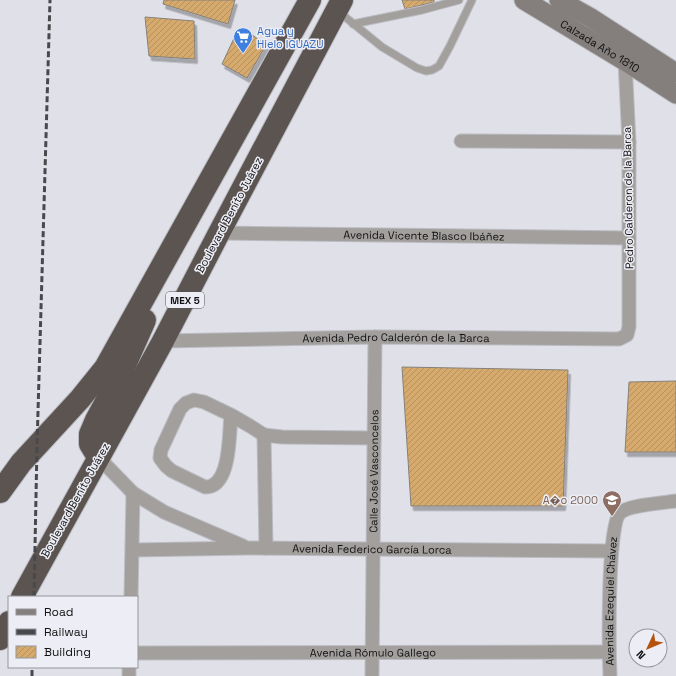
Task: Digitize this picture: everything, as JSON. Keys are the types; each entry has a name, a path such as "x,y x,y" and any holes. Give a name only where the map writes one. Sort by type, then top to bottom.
{"highway":[{"name":"MEX 5","path":"0,492 10,463 80,399 105,368 310,0"},
{"name":"Boulevard Benito Juárez","path":"23,596 163,341 219,233 344,11"},
{"path":"98,457 90,444 90,434 109,394 122,372 142,328 168,255"},
{"path":"0,639 8,624"}],"street":[{"name":"Calzada Año 1810","path":"524,0 625,61 676,94"},
{"name":"Calzada Año 1810","path":"559,0 591,18 676,73"},
{"name":"Pedro Calderon de la Barca","path":"625,61 629,142 629,327 627,335"},
{"path":"461,141 629,142"},
{"name":"Avenida Vicente Blasco Ibáñez","path":"219,233 629,238"},
{"name":"Avenida Pedro Calderón de la Barca","path":"163,341 375,337 619,339 627,335"},
{"name":"Calle José Vasconcelos","path":"372,676 375,337"},
{"path":"231,415 225,469 220,480 210,487 205,487 172,471 160,458 161,450 180,409 186,403 194,400 204,402 231,415 264,435 282,437 374,438"},
{"path":"264,435 266,548"},
{"path":"98,457 133,493 164,512 198,528 248,548"},
{"path":"131,596 133,493"},
{"name":"Avenida Ezequiel Chávez","path":"610,676 611,551 615,522 619,514 626,509 676,501"},
{"name":"Avenida Federico García Lorca","path":"133,550 266,548 611,551"},
{"name":"Avenida Rómulo Gallego","path":"138,653 610,652"}],"lane":[{"path":"344,11 422,10 459,0"},
{"path":"344,11 382,47 417,68 426,71 432,70 439,66 472,0"}],"building":[{"path":"164,0 235,0 228,24 163,4"},
{"path":"402,0 434,0 434,2 405,9"},
{"path":"145,17 194,21 195,59 149,56"},
{"name":"Agua y Hielo IGUAZU","path":"251,34 266,45 247,78 222,64 235,36 246,43"},
{"path":"402,367 568,370 563,506 411,506"},
{"path":"676,381 676,452 625,452 629,382"}],"railway":[{"path":"34,596 50,0"},
{"path":"32,668 32,676"}],"place":[{"name":"Agua y Hielo IGUAZU","path":"243,54"},
{"name":"A�o 2000","path":"612,517"}]}
